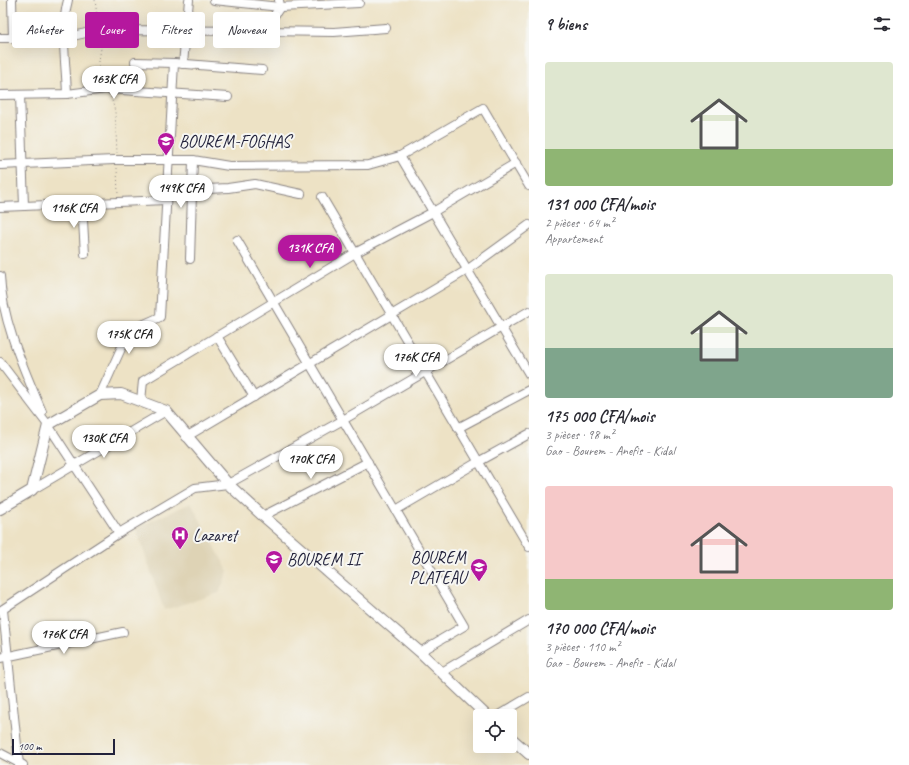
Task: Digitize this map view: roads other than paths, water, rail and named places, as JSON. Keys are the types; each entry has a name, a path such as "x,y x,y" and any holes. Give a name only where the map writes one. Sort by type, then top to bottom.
{"main road":[{"path":"0,509 32,490 48,425 100,395 121,394 166,411 186,437 228,484 420,652 480,709"},
{"path":"517,743 529,754"}],"street":[{"path":"12,0 12,12"},
{"path":"66,12 68,0"},
{"path":"188,12 189,0"},
{"path":"214,0 280,3 360,3"},
{"path":"275,12 280,3"},
{"path":"280,31 334,32 386,28"},
{"path":"77,35 99,30 147,31"},
{"path":"0,38 12,39"},
{"path":"65,48 67,94"},
{"path":"183,64 184,48"},
{"path":"135,62 174,63 262,70"},
{"path":"100,395 129,331 160,317 174,63"},
{"path":"0,95 67,94 106,89 228,97"},
{"path":"20,95 24,206"},
{"path":"0,165 117,160 193,160 229,166 368,165 400,156 483,108 529,186"},
{"path":"400,156 529,374"},
{"path":"190,259 193,160"},
{"path":"141,402 143,381 355,253 433,212 516,163"},
{"path":"167,190 191,188 228,188 255,184 301,194"},
{"path":"322,197 478,462 528,543"},
{"path":"0,207 166,200"},
{"path":"82,204 85,254"},
{"path":"186,437 310,364 390,314 467,270 529,225"},
{"path":"237,240 464,626 420,652"},
{"path":"0,276 1,288 17,352 48,425"},
{"path":"21,764 3,658 1,610 119,533 195,488 228,484 343,420 424,371 502,328 529,311"},
{"path":"218,336 254,397"},
{"path":"0,362 48,425 119,533"},
{"path":"458,428 529,390"},
{"path":"32,490 166,411"},
{"path":"396,510 529,434"},
{"path":"263,516 368,462"},
{"path":"442,672 529,620"},
{"path":"3,658 124,632"},
{"path":"509,709 529,697"},
{"path":"0,754 21,764"}],"place":[{"name":"BOUREM-FOGHAS","path":"166,156"},
{"name":"Lazaret","path":"180,550"},
{"name":"BOUREM II","path":"274,574"},
{"name":"BOUREM PLATEAU","path":"479,582"}]}
